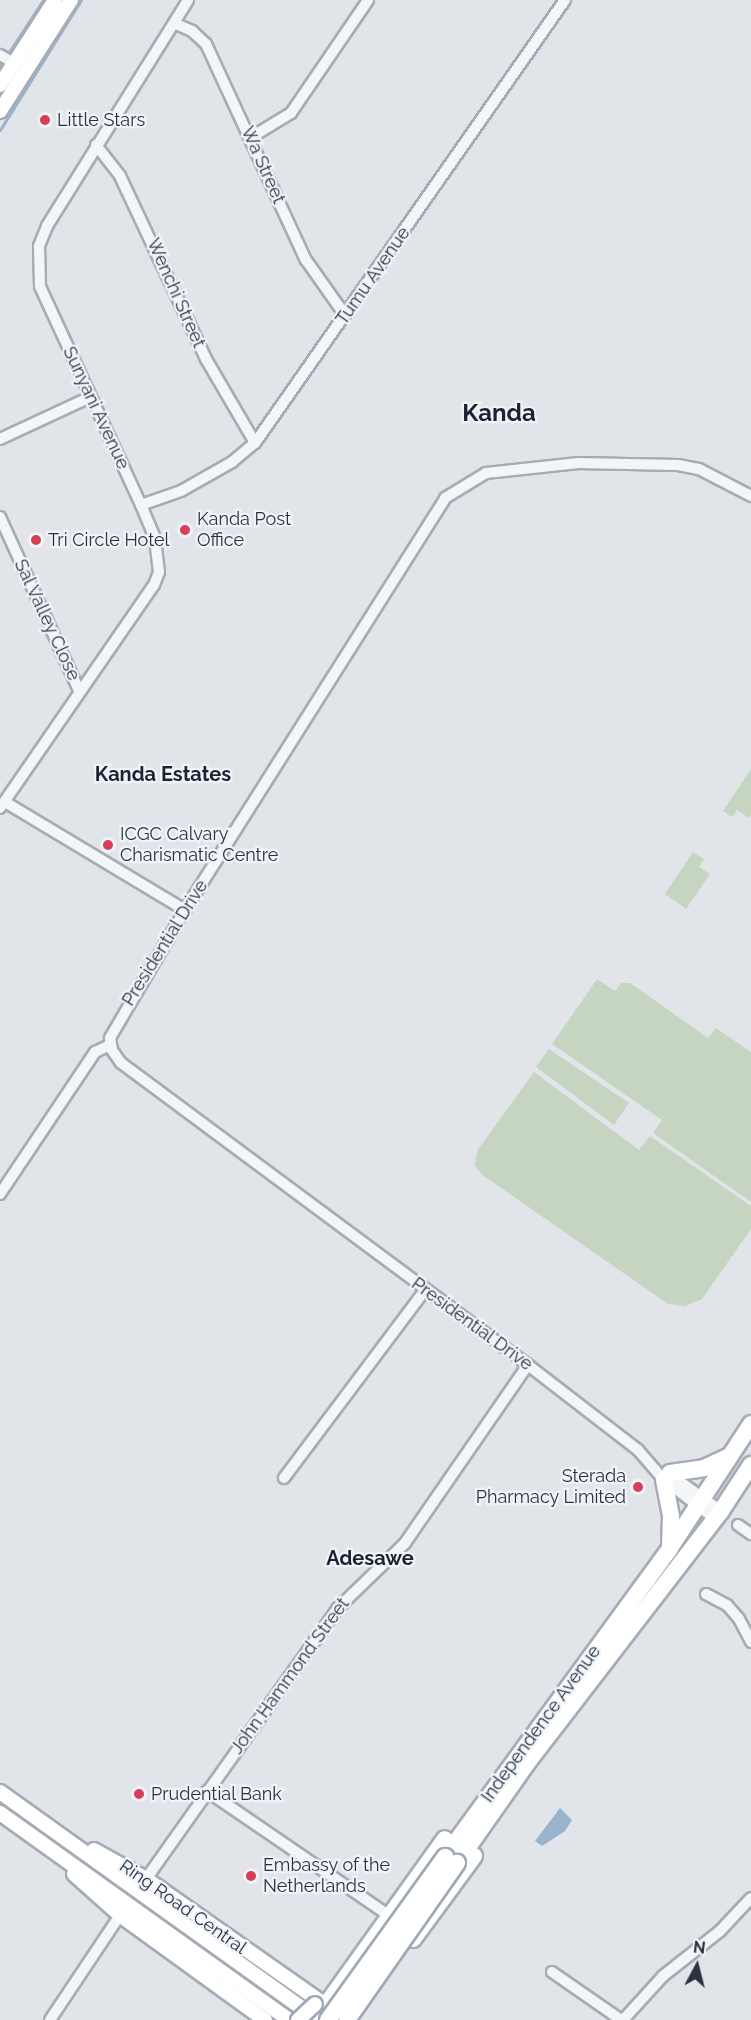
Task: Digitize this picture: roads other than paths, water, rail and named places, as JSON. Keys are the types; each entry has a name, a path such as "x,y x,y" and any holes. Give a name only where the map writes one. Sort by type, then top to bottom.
{"highway":[{"name":"Independence Avenue","path":"328,2020 451,1860 522,1760 670,1548 751,1424"},
{"path":"670,1548 671,1517 664,1474 704,1468 729,1457"},
{"name":"Independence Avenue","path":"522,1760 718,1515 751,1465"},
{"path":"322,2002 391,1917 481,1788 522,1760"},
{"path":"353,2019 508,1809 522,1760"},
{"name":"Independence Avenue","path":"353,2019 451,1860"}],"main road":[{"path":"0,85 55,0"},
{"path":"0,111 71,0"},
{"path":"0,1792 55,1831"},
{"name":"Ring Road Central","path":"0,1813 289,2020"},
{"name":"Ring Road Central","path":"55,1831 146,1879 322,2002 349,2009 353,2019"},
{"name":"Ring Road Central","path":"55,1831 319,2020"},
{"name":"Ring Road Central","path":"42,1844 120,1916 265,2020"},
{"path":"298,2020 322,2002"}],"street":[{"name":"Sunyani Avenue","path":"3,805 157,579 160,558 141,505 40,286 39,246 47,226 96,145 188,0"},
{"path":"250,138 291,113 368,0"},
{"name":"Tumu Avenue","path":"141,505 189,487 232,462 255,443 565,0"},
{"name":"Wa Street","path":"174,23 192,31 206,44 306,260 345,315"},
{"path":"0,55 14,63"},
{"name":"Wenchi Street","path":"96,145 120,176 206,359 255,443"},
{"path":"0,439 90,397"},
{"name":"Presidential Drive","path":"718,1515 528,1365 121,1063 110,1044 115,1024 445,498 467,482 486,473 578,463 678,465 699,469 751,496"},
{"name":"Sal Valley Close","path":"0,517 80,690"},
{"path":"3,805 185,910"},
{"path":"0,1194 94,1052 110,1044"},
{"path":"284,1478 425,1290"},
{"name":"John Hammond Street","path":"146,1879 338,1608 405,1543 528,1365"},
{"path":"738,1525 751,1534"},
{"path":"706,1594 727,1605 740,1619 751,1642"},
{"path":"207,1791 391,1917"},
{"path":"552,1972 622,2020 663,1976 720,1930 750,1901"},
{"path":"50,2020 120,1916"}],"water":[{"path":"560,1808 572,1820 565,1831 542,1846 535,1841"}],"waterway":[{"path":"0,66 43,0"},
{"path":"0,130 81,0"}],"place":[{"name":"Little Stars","path":"45,120"},
{"name":"Kanda Post Office","path":"185,530"},
{"name":"Tri Circle Hotel","path":"36,540"},
{"name":"ICGC Calvary Charismatic Centre","path":"108,845"},
{"name":"Sterada Pharmacy Limited","path":"638,1487"},
{"name":"Prudential Bank","path":"139,1794"},
{"name":"Embassy of the Netherlands","path":"251,1876"}],"district":[{"name":"Kanda","path":"499,413"},
{"name":"Kanda Estates","path":"163,774"},
{"name":"Adesawe","path":"370,1558"}]}
